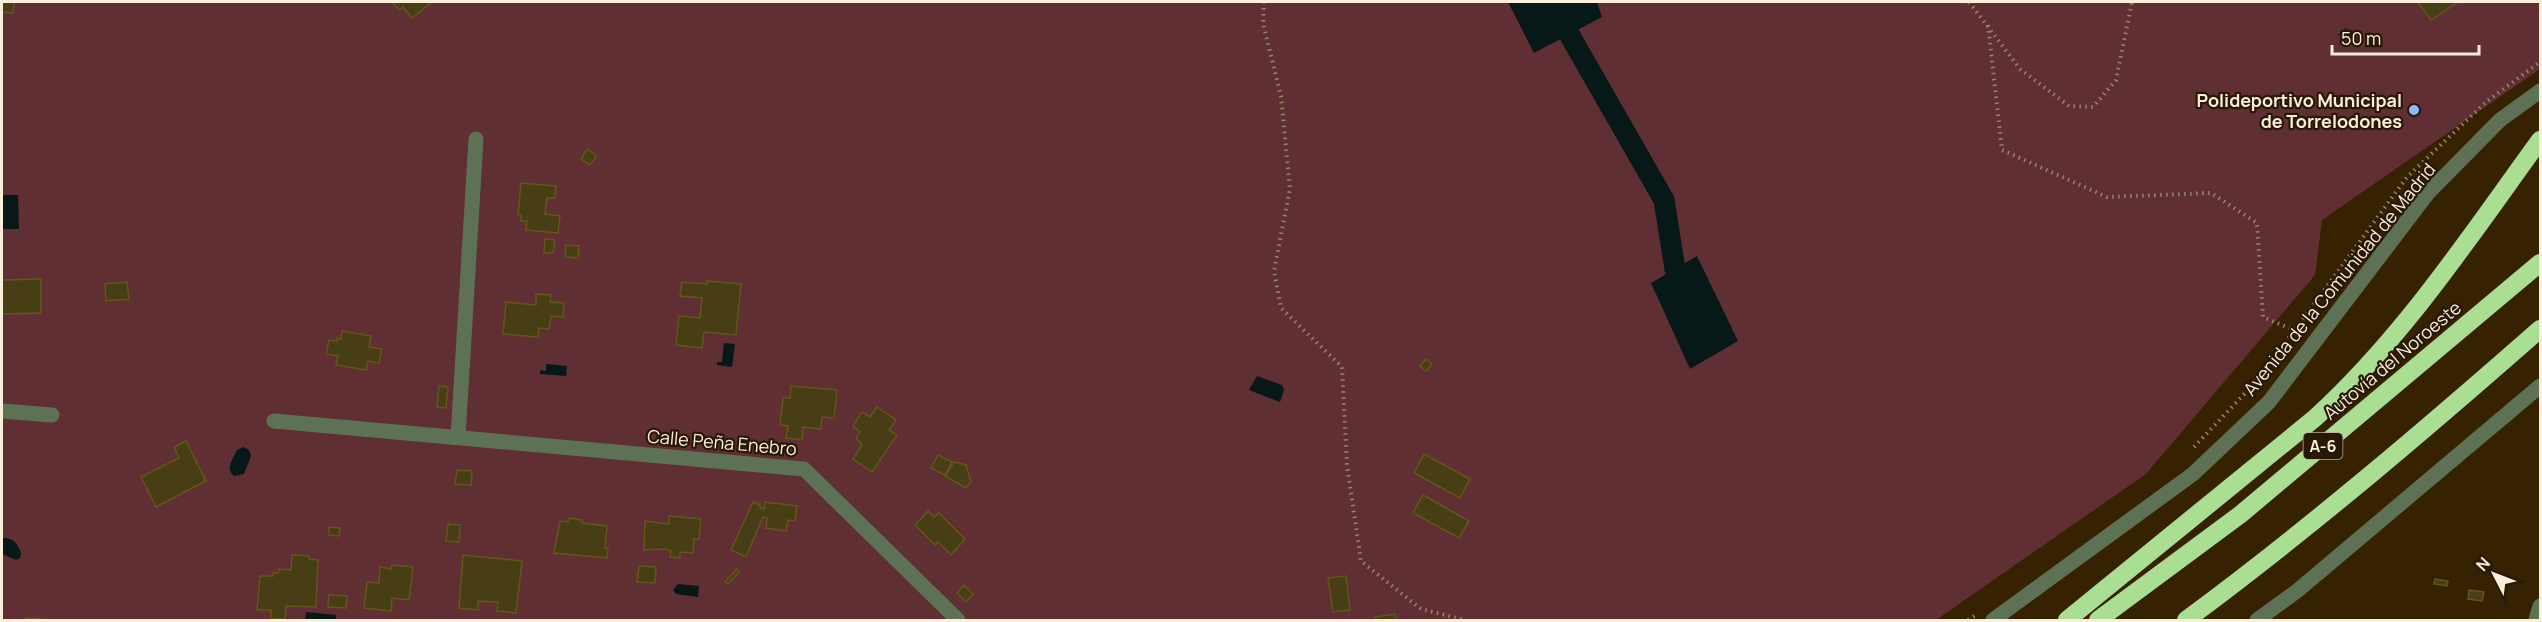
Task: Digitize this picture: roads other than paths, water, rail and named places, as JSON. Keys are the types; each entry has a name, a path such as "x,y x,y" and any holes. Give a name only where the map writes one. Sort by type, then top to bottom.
{"highway":[{"path":"2067,621 2346,390 2374,360 2439,280 2541,140"},
{"name":"Autovía del Noroeste","path":"2098,621 2241,514 2541,262"},
{"path":"2186,621 2270,559 2415,439 2541,329"}],"street":[{"name":"Avenida de la Comunidad de Madrid","path":"1989,615 2193,474 2269,402 2428,193 2500,120 2541,91"},
{"path":"458,437 476,139"},
{"path":"2257,621 2297,591 2541,386"},
{"path":"2,411 52,415"},
{"name":"Calle Peña Enebro","path":"274,421 804,469 958,621"},
{"path":"2536,621 2541,606"}],"waterway":[{"path":"1569,34 1664,200 1675,269 1685,297"}],"place":[{"name":"Polideportivo Municipal de Torrelodones","path":"2414,110"}]}
